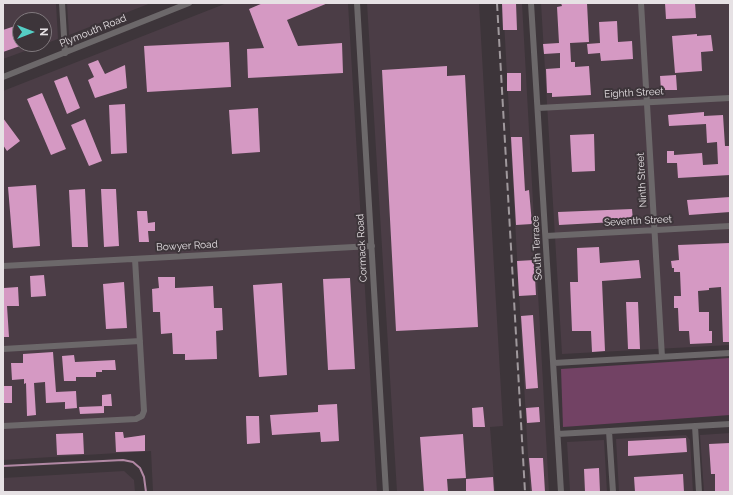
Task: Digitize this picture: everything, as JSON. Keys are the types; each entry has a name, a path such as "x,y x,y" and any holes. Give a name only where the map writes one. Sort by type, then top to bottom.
{"street":[{"path":"62,3 65,53"},
{"name":"Plymouth Road","path":"3,77 190,3"},
{"name":"Cormack Road","path":"358,3 386,492"},
{"name":"South Terrace","path":"532,3 561,492"},
{"name":"Ninth Street","path":"641,3 662,357"},
{"name":"Eighth Street","path":"538,108 730,98"},
{"name":"Seventh Street","path":"546,236 730,226"},
{"name":"Bowyer Road","path":"3,266 372,246"},
{"path":"3,426 136,419 142,416 144,410 135,259"},
{"path":"3,349 140,341"},
{"path":"554,362 730,353"},
{"path":"558,434 730,424"},
{"path":"695,426 699,492"},
{"path":"610,431 613,492"}],"shaded area":[{"path":"3,3 56,3 58,39 52,41 52,12 12,12 12,52 22,52 3,59"},
{"path":"67,3 151,3 69,35"},
{"path":"227,3 348,3 377,492 153,492 151,451 3,460 3,91"},
{"path":"367,3 479,3 503,426 490,427 495,492 397,492"},
{"path":"503,3 522,3 549,492 530,492"},
{"path":"541,3 730,3 730,345 562,354"},
{"path":"730,358 730,415 563,427 561,369"},
{"path":"730,433 730,492 704,492 700,435"},
{"path":"686,435 690,440 693,492 619,492 616,439"},
{"path":"604,440 607,492 570,492 567,442"},
{"path":"124,471 134,480 135,492 3,492 3,478"}],"building":[{"path":"263,3 328,3 287,20 298,46 342,43 343,73 248,78 247,49 264,48 249,9"},
{"path":"502,3 516,3 517,30 503,30"},
{"path":"561,3 587,3 589,42 570,43 571,62 575,62 575,67 589,66 591,95 552,97 552,93 547,93 546,69 560,68 560,53 544,54 543,44 559,43 557,7 562,6"},
{"path":"665,3 695,3 696,18 666,19"},
{"path":"617,21 618,42 632,41 633,59 601,61 600,53 588,54 587,44 600,43 599,22"},
{"path":"12,27 12,49 3,52 3,30"},
{"path":"697,34 697,36 711,35 713,51 701,52 702,71 675,73 672,36"},
{"path":"229,42 231,87 147,92 144,46"},
{"path":"98,60 105,74 125,65 127,88 95,98 88,80 94,77 88,64"},
{"path":"447,66 447,76 465,75 478,327 396,331 382,70"},
{"path":"507,73 521,73 521,91 507,91"},
{"path":"676,75 677,90 661,90 660,76"},
{"path":"67,76 80,108 67,114 54,81"},
{"path":"42,93 66,149 51,155 27,99"},
{"path":"125,104 127,153 111,154 109,105"},
{"path":"258,108 260,152 232,154 229,110"},
{"path":"704,112 704,116 723,115 725,146 730,146 730,175 678,178 677,163 667,163 667,151 674,151 674,155 702,153 703,165 718,164 717,142 707,143 706,124 669,126 668,115"},
{"path":"3,118 20,141 7,151 3,145"},
{"path":"85,119 102,161 89,166 71,125"},
{"path":"594,134 595,171 572,172 570,135"},
{"path":"511,137 522,137 525,191 529,190 532,224 516,225"},
{"path":"36,185 40,246 13,248 8,187"},
{"path":"85,189 88,247 72,247 69,190"},
{"path":"101,189 116,189 119,246 104,247"},
{"path":"730,197 730,212 689,215 687,200"},
{"path":"632,209 633,221 559,225 558,212"},
{"path":"137,211 147,211 148,223 155,222 155,231 148,231 149,242 139,242"},
{"path":"730,243 730,342 723,342 721,287 698,291 699,312 709,312 709,331 712,331 712,343 690,344 689,331 679,331 678,308 674,308 674,296 681,296 680,272 674,272 671,261 679,260 678,245"},
{"path":"599,247 600,263 639,260 641,278 602,281 605,351 592,352 591,331 572,331 570,282 578,282 577,248"},
{"path":"534,260 536,295 519,296 517,261"},
{"path":"44,275 46,296 31,297 30,276"},
{"path":"158,277 175,277 175,288 213,286 214,308 222,308 223,330 216,331 217,359 185,360 185,354 173,354 172,333 161,334 160,312 153,312 152,289 159,288"},
{"path":"350,278 355,369 328,370 323,279"},
{"path":"124,282 127,328 106,329 103,284"},
{"path":"282,283 287,375 259,377 253,285"},
{"path":"18,287 19,306 7,306 9,337 3,337 4,288"},
{"path":"626,302 638,302 640,349 628,349"},
{"path":"533,315 538,388 526,389 521,316"},
{"path":"53,352 56,392 76,391 77,408 65,409 65,402 46,403 45,382 34,383 36,415 27,416 26,383 24,384 24,379 12,380 11,363 23,363 23,354"},
{"path":"74,355 75,362 115,360 116,370 102,370 102,372 96,372 96,377 76,377 76,381 64,381 62,356"},
{"path":"3,386 12,386 12,403 3,403"},
{"path":"111,394 112,406 102,406 102,395"},
{"path":"337,404 339,441 321,442 320,432 272,435 270,415 318,412 318,405"},
{"path":"104,406 104,413 80,414 79,407"},
{"path":"483,407 485,427 473,427 472,408"},
{"path":"539,407 540,422 527,423 526,408"},
{"path":"246,416 259,416 260,443 247,444"},
{"path":"115,432 123,432 124,438 145,435 145,451 116,452"},
{"path":"83,433 84,454 57,455 56,434"},
{"path":"463,434 466,478 447,479 448,492 424,492 420,437"},
{"path":"686,438 687,452 628,456 628,441"},
{"path":"730,443 730,492 715,492 715,474 711,474 709,444"},
{"path":"529,458 543,458 545,492 532,492"},
{"path":"599,468 600,492 585,492 584,469"},
{"path":"683,474 684,492 635,492 634,477"},
{"path":"493,477 494,492 466,492 466,479"}],"waterway":[{"path":"3,466 123,460 133,462 140,468 144,477 146,492"}],"railway":[{"path":"497,3 525,492"}]}
